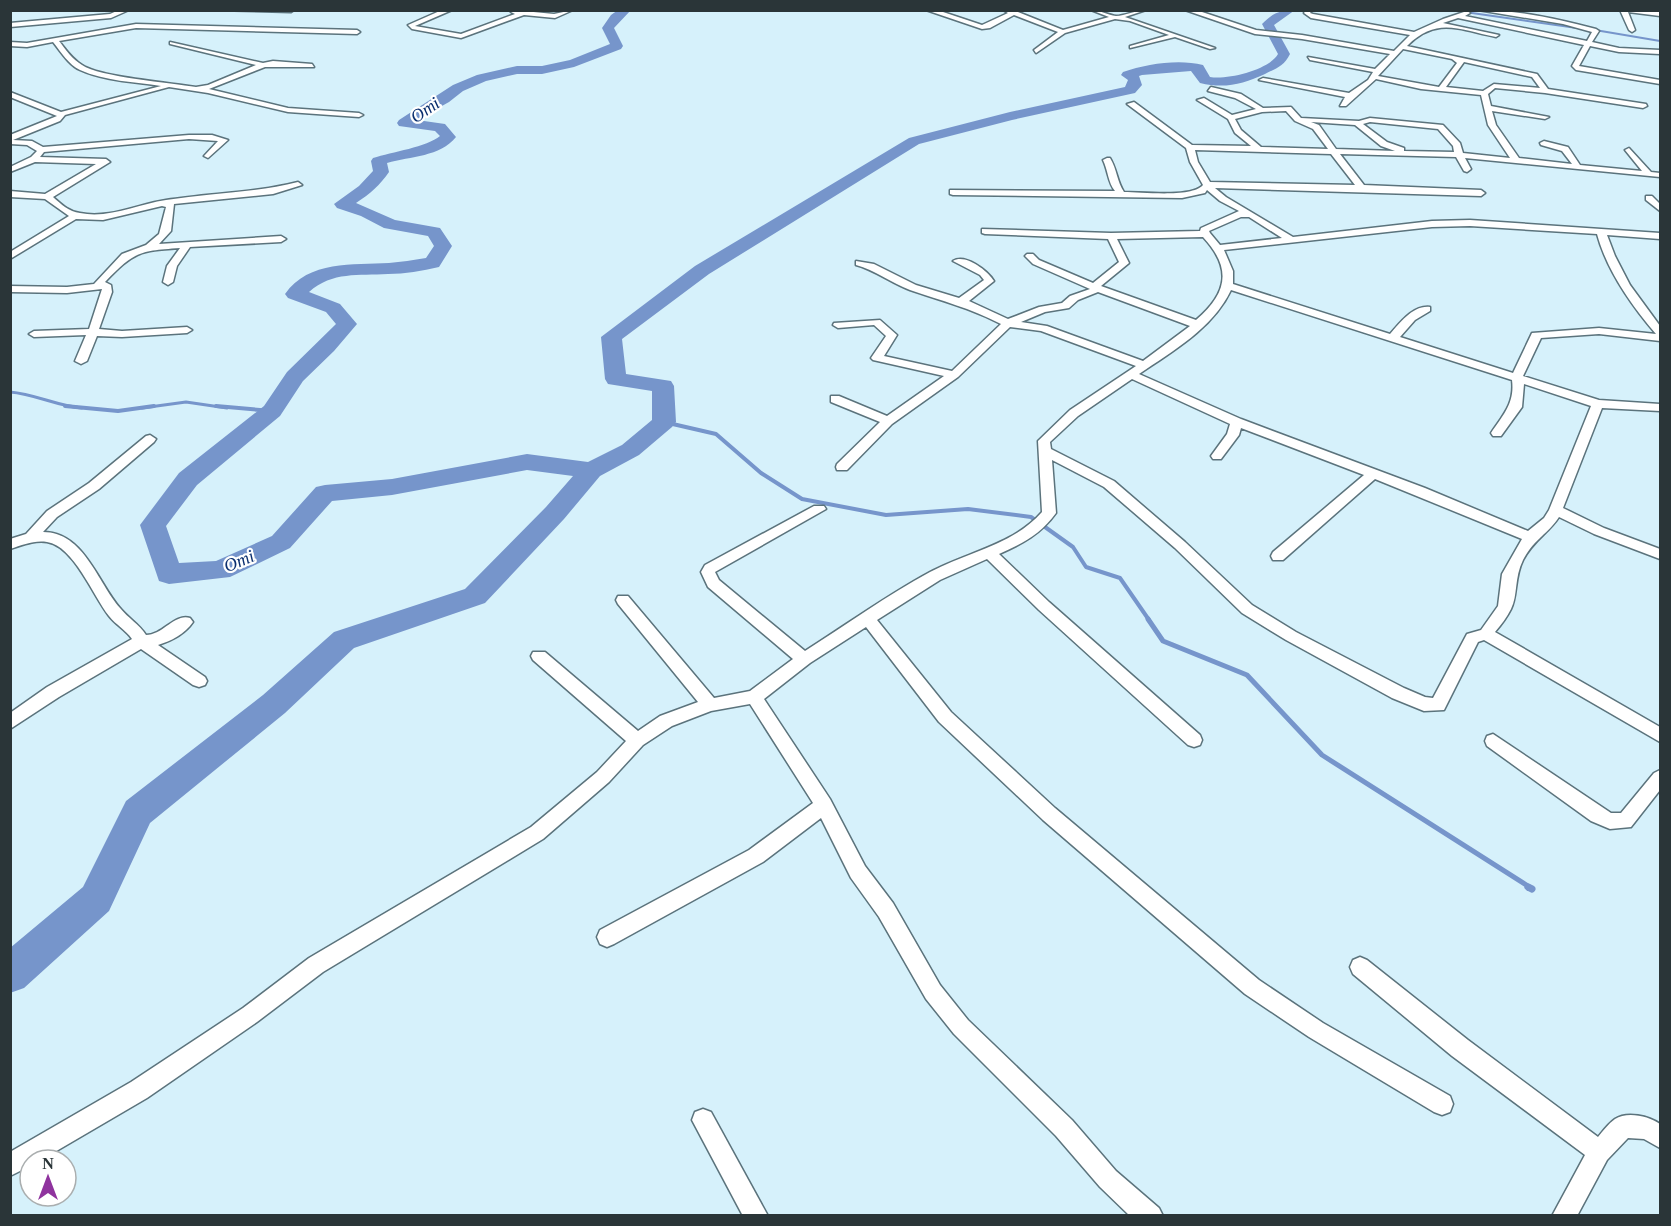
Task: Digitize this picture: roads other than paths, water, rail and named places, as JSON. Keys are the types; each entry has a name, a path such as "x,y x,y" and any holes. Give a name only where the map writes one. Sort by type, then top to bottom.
{"street":[{"path":"10,25 111,16 126,10"},
{"path":"215,10 250,12 291,10"},
{"path":"449,10 411,25 461,36 522,13"},
{"path":"503,11 555,16 570,10"},
{"path":"929,10 974,26 988,27"},
{"path":"1094,10 1117,18 1131,19 1212,48"},
{"path":"1036,51 1064,32 1143,10"},
{"path":"1188,10 1242,29 1304,34 1394,53"},
{"path":"1309,10 1306,13 1311,16 1415,34"},
{"path":"1481,10 1563,22 1595,30 1575,66 1578,69 1660,82"},
{"path":"1632,30 1624,11 1660,14"},
{"path":"224,30 250,12"},
{"path":"980,33 1009,12 1064,32"},
{"path":"1263,80 1348,95 1359,91 1415,34 1471,12"},
{"path":"1458,16 1637,52 1660,52"},
{"path":"1317,25 1317,21 1342,21"},
{"path":"1437,24 1502,37"},
{"path":"10,44 27,45 126,27 357,32"},
{"path":"1132,47 1175,35"},
{"path":"54,40 81,68 105,75 208,91 288,110 359,115"},
{"path":"172,43 263,65"},
{"path":"1403,47 1534,75 1545,91"},
{"path":"1310,58 1376,74 1411,86 1484,93 1494,86 1545,91 1643,106"},
{"path":"1442,88 1461,63 1455,59"},
{"path":"181,87 209,87 273,63 312,66"},
{"path":"10,94 60,114 170,86"},
{"path":"1211,89 1238,96 1262,110"},
{"path":"1484,93 1492,125 1516,160"},
{"path":"1343,104 1348,95"},
{"path":"1202,100 1231,118 1238,131 1259,149"},
{"path":"1131,104 1190,147 1459,155 1660,175"},
{"path":"1487,108 1545,117"},
{"path":"1231,118 1262,110 1288,109 1298,119 1316,127 1361,188"},
{"path":"10,140 57,119 62,116 60,114"},
{"path":"1298,119 1359,123 1370,120 1440,127 1457,145 1459,155 1467,169"},
{"path":"1359,123 1384,144 1412,154"},
{"path":"10,140 29,143 42,150 177,138 212,137 224,140 208,156"},
{"path":"1544,143 1564,147 1577,165"},
{"path":"1190,147 1189,152 1207,185 1223,200 1251,213 1290,239"},
{"path":"10,170 34,159 42,150"},
{"path":"1629,150 1648,173"},
{"path":"34,159 106,162 47,198"},
{"path":"1107,160 1113,171 1115,186 1121,193"},
{"path":"10,194 47,198 75,216 103,217 163,203 273,191 298,185"},
{"path":"953,192 1182,195 1198,193 1207,185 1481,193"},
{"path":"1648,198 1660,208"},
{"path":"149,247 166,231 171,206 163,203"},
{"path":"1205,234 1204,230 1239,214 1251,213"},
{"path":"10,256 75,216"},
{"path":"1219,248 1432,224 1470,223 1660,236"},
{"path":"10,1166 139,1090 250,1015 316,965 537,833 603,777 637,740 666,721 710,705 754,697 804,659 935,576 1018,540 1036,528 1049,513 1044,441 1056,427 1199,325 1224,294 1228,286 1228,270 1219,248 1205,234 1111,236 985,231"},
{"path":"1602,232 1604,245 1623,279 1660,332"},
{"path":"1030,256 1036,262 1094,287 1125,263 1111,236"},
{"path":"99,285 100,281 125,256 149,247 281,239"},
{"path":"168,282 172,266 188,243"},
{"path":"958,261 984,273 989,281 962,302"},
{"path":"859,263 871,266 912,287 974,306 1008,323 1043,328 1138,370 1237,422 1374,473 1530,537"},
{"path":"10,289 67,290 99,285 107,287 81,361"},
{"path":"1228,286 1598,404 1660,407"},
{"path":"842,467 862,450 888,421 954,375 1008,323 1043,309 1065,306 1074,298 1094,291 1096,288 1116,293 1199,325"},
{"path":"1393,338 1411,318 1426,309"},
{"path":"838,325 876,322 892,334 877,358 954,375"},
{"path":"34,334 93,332 122,334 187,330"},
{"path":"1497,433 1515,407 1519,391 1517,378 1533,347 1536,335 1599,332 1660,338"},
{"path":"836,399 888,421"},
{"path":"1044,451 1109,484 1180,545 1247,609 1291,636 1406,697 1431,706 1438,705 1472,638 1485,633 1504,607 1509,574 1530,537 1549,521 1556,510 1598,404"},
{"path":"1217,456 1233,435 1237,422"},
{"path":"31,537 52,514 94,486 150,439"},
{"path":"1278,556 1374,473"},
{"path":"804,659 713,583 708,572 819,509"},
{"path":"1556,510 1599,531 1660,554"},
{"path":"11,544 31,537 50,537 66,544 91,575 115,613 133,628 142,641 199,681"},
{"path":"988,552 1044,606 1194,740"},
{"path":"623,600 710,705"},
{"path":"868,619 945,717 1049,814 1252,987 1316,1030 1442,1104"},
{"path":"10,722 53,692 142,641 153,641 167,636 185,622"},
{"path":"1485,633 1658,728"},
{"path":"539,656 637,740"},
{"path":"754,697 824,805 858,872 886,910 933,992 961,1027 1064,1128 1107,1179 1145,1213 1151,1215"},
{"path":"1493,741 1597,815 1610,821 1624,821 1660,778"},
{"path":"607,937 756,856 824,805"},
{"path":"1360,968 1460,1048 1599,1152"},
{"path":"703,1120 756,1215"},
{"path":"1564,1215 1599,1152 1623,1127 1647,1128 1660,1137"}],"waterway":[{"name":"Omi","path":"591,470 527,462 392,487 325,493 281,542 220,570 169,574 153,525 188,479 272,411 295,377 327,347 347,324 333,308 295,294 316,278 327,273 348,269 386,269 432,263 443,246 434,232 390,224 367,212 343,204 365,190 381,172 379,161 412,151 435,148 448,137 440,127 404,123 458,88 482,78 517,70 542,70 574,63 617,46 608,28 615,18 626,10"},
{"path":"591,470 630,450 664,422 663,386 616,379 611,337 702,270 914,141 1010,116 1130,90 1135,85 1134,78 1128,75 1142,71 1191,67 1198,68 1205,80 1227,83 1244,79 1279,63 1284,54 1268,24 1290,10"},
{"path":"1451,10 1584,29"},
{"path":"1595,30 1660,41"},
{"path":"10,392 77,407"},
{"path":"142,408 186,402 227,408"},
{"path":"65,406 77,407"},
{"path":"77,407 118,411 154,406"},
{"path":"216,406 272,411"},
{"path":"77,407 82,408"},
{"path":"664,422 716,434 761,473 802,499 886,515 968,509 1031,517 1073,547 1086,567 1120,578 1149,620"},
{"name":"Omi","path":"10,974 96,899 138,812 274,704 344,640 475,596 555,513 591,470"},
{"path":"1148,619 1163,641 1247,675 1322,755 1531,888"},
{"path":"1528,887 1532,889"}]}
